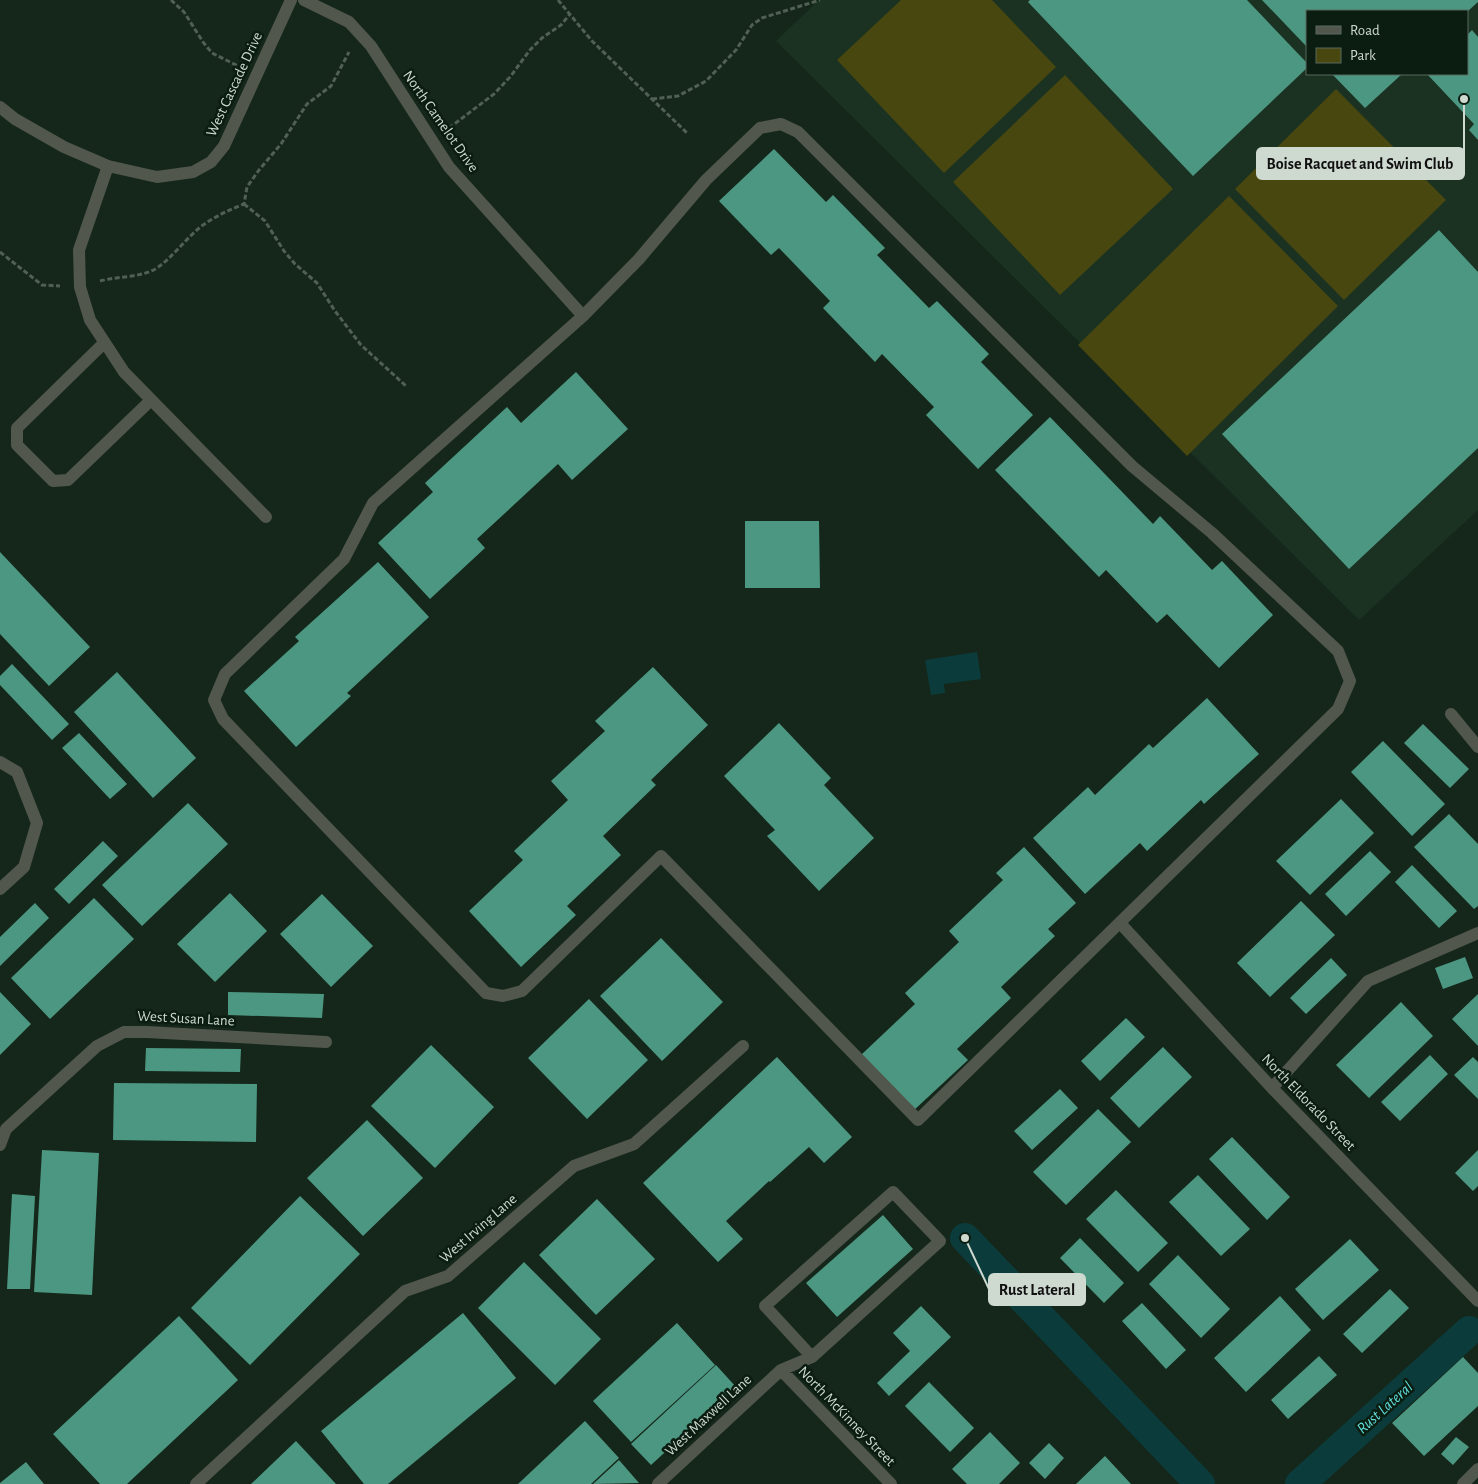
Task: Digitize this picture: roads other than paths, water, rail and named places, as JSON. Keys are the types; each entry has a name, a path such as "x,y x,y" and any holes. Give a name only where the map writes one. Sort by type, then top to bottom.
{"street":[{"name":"West Cascade Drive","path":"108,166 157,177 193,172 211,162 224,146 291,0"},
{"name":"North Camelot Drive","path":"304,0 349,22 371,46 449,167 583,316"},
{"path":"0,107 15,119 64,147 108,166 79,250 80,286 90,320 124,372 266,517"},
{"path":"782,124 798,132 1132,466 1212,533 1338,651 1350,681 1338,709 918,1120 661,856 522,991 503,996 486,993 224,719 214,700 225,674 344,559 374,503 583,316 639,259 706,180 740,147 760,128 782,124"},
{"path":"104,343 17,428 17,445 53,481 68,480 151,400"},
{"path":"1451,714 1478,747"},
{"path":"0,762 17,772 37,823 24,867 0,889"},
{"name":"North Eldorado Street","path":"1120,923 1272,1088 1476,1298"},
{"path":"1272,1088 1368,981 1478,933"},
{"name":"West Susan Lane","path":"0,1145 6,1129 41,1097 97,1046 124,1032 326,1042"},
{"name":"West Irving Lane","path":"196,1484 404,1291 448,1276 574,1166 634,1144 743,1046"},
{"path":"781,1370 812,1357 940,1241 893,1192 765,1306 812,1357"},
{"name":"West Maxwell Lane","path":"658,1484 781,1370"},
{"name":"North McKinney Street","path":"781,1370 891,1484"},
{"path":"1463,1484 1478,1469"}],"water":[{"path":"977,652 981,679 944,684 945,693 931,695 925,660"}],"waterway":[{"name":"Rust Lateral","path":"965,1238 1200,1484"},
{"name":"Rust Lateral","path":"1300,1484 1469,1331"}],"place":[{"name":"Boise Racquet and Swim Club","path":"1464,99"},
{"name":"Rust Lateral","path":"965,1238"}]}
